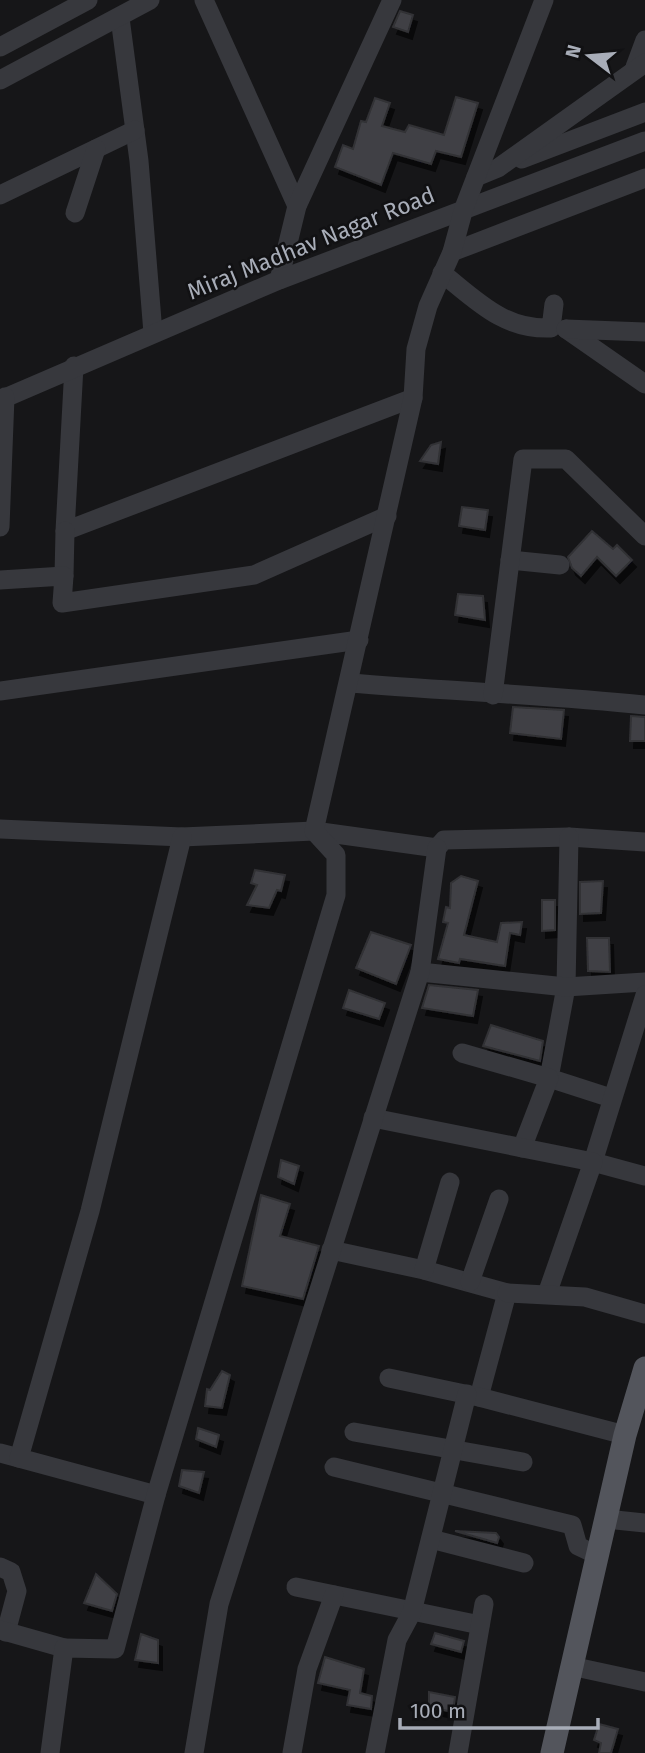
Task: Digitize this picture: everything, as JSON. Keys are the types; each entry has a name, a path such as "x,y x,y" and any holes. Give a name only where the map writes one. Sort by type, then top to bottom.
{"main road":[{"path":"552,1753 625,1435 645,1368"}],"street":[{"path":"0,47 88,0"},
{"path":"0,80 150,0"},
{"path":"204,0 297,206"},
{"path":"279,280 297,206 392,0"},
{"path":"314,831 413,398 416,349 442,272 452,252 464,208 544,0"},
{"path":"120,18 135,130 153,333"},
{"path":"499,168 640,65 645,40"},
{"path":"476,177 645,112"},
{"path":"0,195 135,130"},
{"name":"Miraj Madhav Nagar Road","path":"3,398 279,280 645,141"},
{"path":"75,213 96,149"},
{"path":"452,252 645,178"},
{"path":"442,272 491,312 527,329 645,332"},
{"path":"554,304 559,328 645,384"},
{"path":"74,366 62,603 254,575 387,516"},
{"path":"0,527 3,398"},
{"path":"65,531 413,398"},
{"path":"493,695 523,459 566,459 645,536"},
{"path":"510,560 560,565"},
{"path":"0,580 64,576"},
{"path":"0,691 359,640"},
{"path":"350,682 493,695 545,695 645,705"},
{"path":"0,829 182,837 314,831 438,848"},
{"path":"0,1567 11,1572 17,1591 3,1631 64,1648 115,1649 156,1495 336,895 336,855 314,831"},
{"path":"19,1458 90,1211 182,837"},
{"path":"522,1148 549,1078 566,987 569,837"},
{"path":"194,1753 219,1604 419,972 438,848 444,840 569,837 645,842"},
{"path":"419,972 566,987 645,982"},
{"path":"547,1294 593,1162 645,995"},
{"path":"462,1052 611,1098"},
{"path":"373,1118 593,1162 645,1176"},
{"path":"424,1270 450,1182"},
{"path":"470,1282 499,1199"},
{"path":"331,1250 424,1270 507,1293 585,1297 645,1314"},
{"path":"375,1753 397,1640 412,1612 453,1450 507,1293"},
{"path":"389,1378 473,1395 625,1435"},
{"path":"354,1432 523,1462"},
{"path":"0,1452 156,1495"},
{"path":"334,1467 572,1525 578,1546 597,1555"},
{"path":"606,1519 645,1524"},
{"path":"430,1539 524,1563"},
{"path":"296,1587 480,1625"},
{"path":"292,1753 307,1669 334,1595"},
{"path":"458,1753 484,1604"},
{"path":"50,1753 64,1648"},
{"path":"571,1666 645,1682"}],"building":[{"path":"400,11 413,15 408,32 393,27"},
{"path":"456,97 478,103 461,157 436,151 431,164 393,153 381,185 335,167 343,145 353,149 361,121 366,122 375,98 390,103 382,126 405,132 409,125 444,135"},
{"path":"441,442 438,464 420,461 431,445"},
{"path":"462,507 488,510 485,530 459,526"},
{"path":"592,531 613,549 617,545 632,560 616,576 597,557 581,576 572,568 568,557"},
{"path":"458,594 483,596 485,620 455,615"},
{"path":"513,707 564,710 561,739 510,733"},
{"path":"631,716 645,717 645,741 630,741"},
{"path":"255,870 285,875 281,891 277,890 269,908 247,905 257,885 251,883"},
{"path":"461,876 478,881 464,935 497,942 501,923 522,922 520,935 510,933 505,966 460,959 459,963 438,959 448,923 443,922 446,907 450,908 451,883"},
{"path":"603,881 601,913 580,914 580,882"},
{"path":"542,900 555,900 555,930 542,931"},
{"path":"371,932 411,945 396,984 356,968"},
{"path":"587,938 609,938 610,972 588,971"},
{"path":"429,985 478,990 473,1016 422,1008"},
{"path":"349,990 385,1003 379,1019 343,1008"},
{"path":"491,1025 543,1041 540,1061 483,1046"},
{"path":"281,1160 299,1166 294,1184 278,1177"},
{"path":"261,1195 290,1204 280,1236 319,1246 303,1299 242,1286"},
{"path":"222,1371 230,1375 222,1408 205,1406 207,1389 210,1390"},
{"path":"198,1428 219,1435 216,1447 196,1439"},
{"path":"182,1470 204,1472 199,1493 179,1486"},
{"path":"455,1531 496,1533 499,1537 497,1543"},
{"path":"96,1574 117,1594 112,1611 84,1603"},
{"path":"435,1633 464,1641 461,1652 431,1644"},
{"path":"141,1634 158,1640 158,1663 135,1660"},
{"path":"325,1657 364,1669 360,1693 372,1696 371,1709 347,1705 350,1690 318,1683"},
{"path":"429,1692 455,1697 453,1712 429,1707"},
{"path":"599,1724 618,1729 611,1753 599,1753 601,1743 594,1740"}]}
